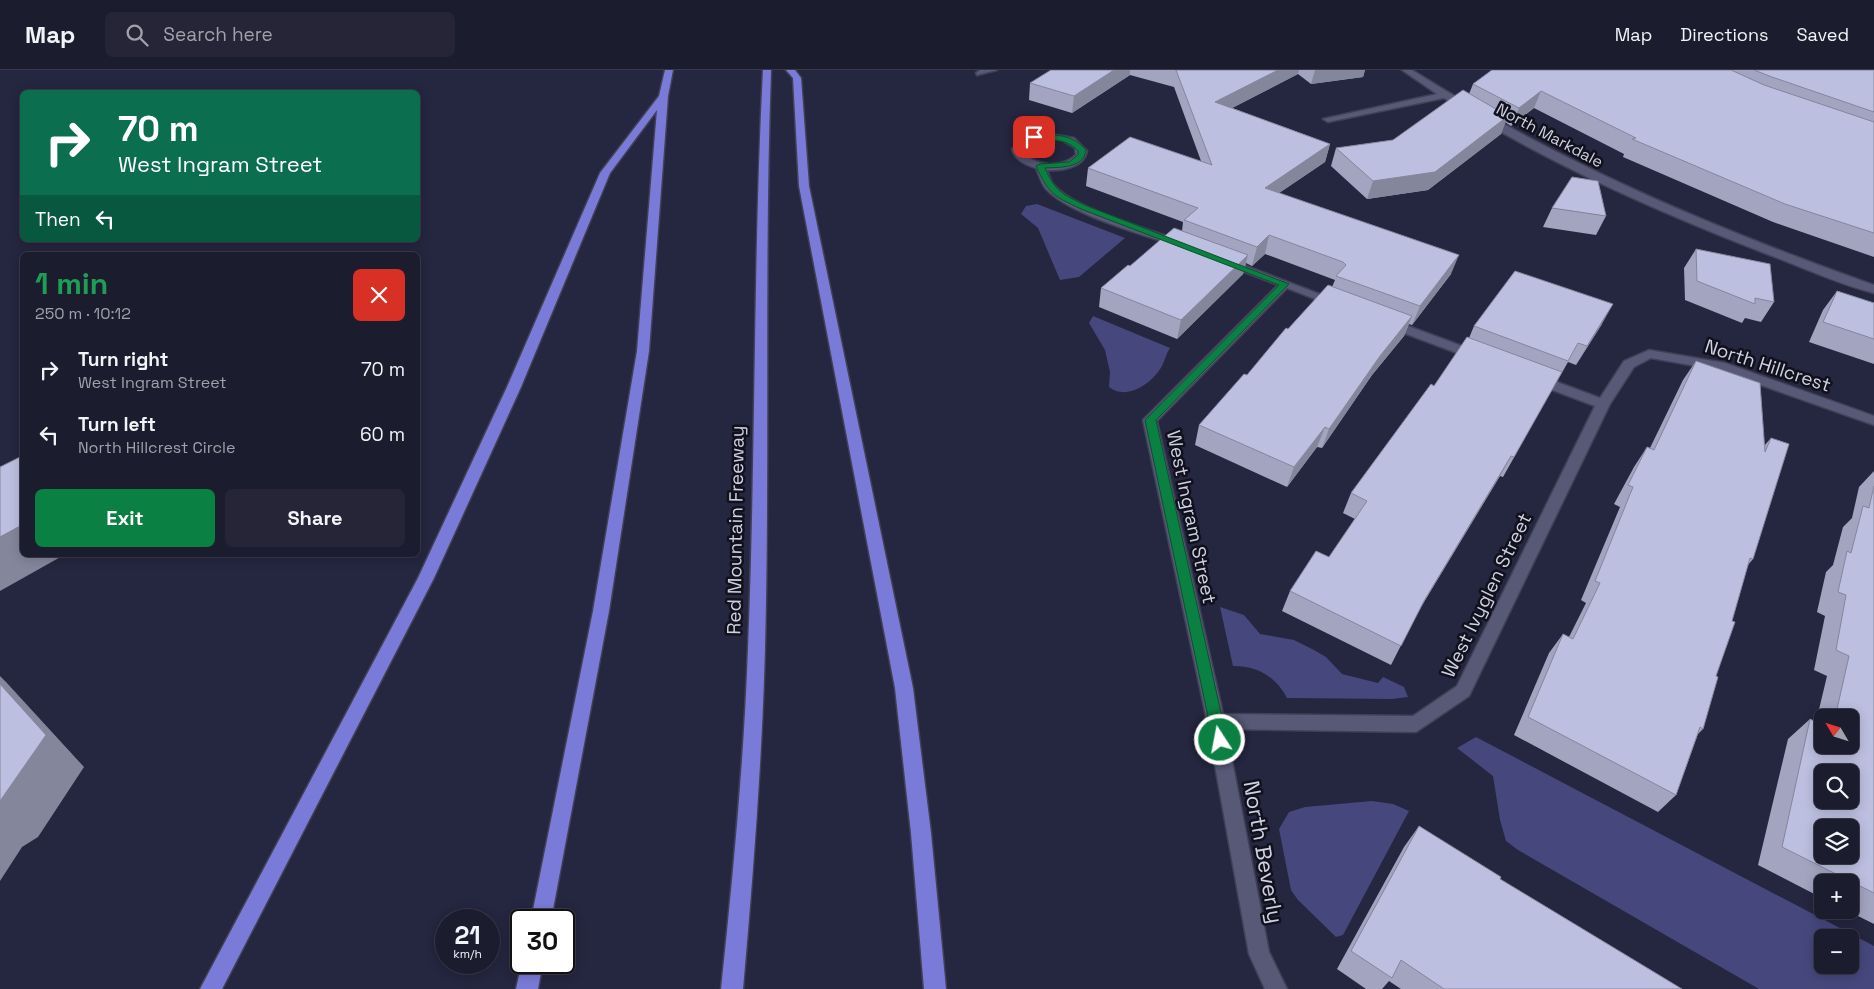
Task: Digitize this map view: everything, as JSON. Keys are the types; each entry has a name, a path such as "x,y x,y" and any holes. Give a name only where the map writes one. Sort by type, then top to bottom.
{"highway":[{"path":"543,909 601,611 643,351 663,96 669,70"},
{"name":"Red Mountain Freeway","path":"732,989 747,832 758,599 762,172 767,70"},
{"path":"790,70 797,78 804,186 904,688 922,833 935,989"},
{"path":"212,989 426,578 514,387 605,173 663,96"},
{"path":"527,989 530,974"}],"street":[{"path":"980,73 992,70"},
{"name":"North Markdale","path":"1406,70 1443,95 1553,158 1682,221 1874,289"},
{"path":"1328,119 1443,95"},
{"path":"1040,166 1071,164 1081,156 1082,150 1073,141 1055,136 1034,137 1020,144 1017,149 1022,159 1040,166 1049,186 1058,195 1084,208 1194,249"},
{"path":"1212,256 1349,308"},
{"name":"West Ingram Street","path":"1216,721 1150,420 1285,284"},
{"path":"1377,318 1488,360"},
{"name":"West Ivyglen Street","path":"1216,721 1416,724 1463,691 1603,404 1629,364 1649,354"},
{"name":"North Hillcrest","path":"1649,354 1720,366 1874,421"},
{"path":"1524,374 1603,404"},
{"name":"North Beverly","path":"1216,721 1259,954 1276,989"}],"shaded area":[{"path":"1037,204 1125,238 1079,277 1060,280 1038,228 1021,214 1026,206"},
{"path":"1093,316 1170,348 1158,373 1145,384 1131,391 1116,391 1109,387 1110,372 1105,350 1089,323"},
{"path":"1220,607 1244,615 1260,634 1294,640 1314,650 1326,657 1342,674 1378,683 1383,677 1404,687 1408,697 1392,699 1287,698 1277,684 1265,674 1250,668 1233,666"},
{"path":"1476,737 1814,914 1814,919 1823,919 1842,929 1814,929 1814,974 1859,974 1859,938 1874,946 1874,989 1759,989 1518,850 1506,841 1500,820 1493,776 1457,748"},
{"path":"1372,801 1393,804 1409,811 1343,935 1336,937 1298,900 1291,890 1279,829 1289,812 1305,807"}],"building":[{"path":"1051,70 1114,70 1074,96 1030,83"},
{"path":"1176,70 1278,70 1215,102 1330,144 1265,188 1459,255 1420,306 1336,276 1346,265 1343,262 1269,235 1257,247 1184,220 1198,208 1088,168 1130,137 1212,165"},
{"path":"1492,70 1731,70 1764,85 1874,122 1874,233 1785,204 1632,139 1636,138 1541,91 1519,108 1473,84"},
{"path":"1754,70 1874,70 1874,112 1772,77"},
{"path":"1463,90 1508,116 1435,172 1373,181 1336,148 1393,140"},
{"path":"1572,177 1598,181 1606,216 1552,208"},
{"path":"1174,228 1248,255 1181,320 1101,288 1128,265 1130,266"},
{"path":"1696,249 1770,264 1774,302 1755,298 1755,304 1697,281"},
{"path":"1515,271 1613,304 1587,346 1578,343 1568,361 1474,326"},
{"path":"1328,285 1412,316 1380,356 1329,429 1325,427 1294,467 1199,425 1244,374 1247,375 1286,328 1288,329"},
{"path":"1837,291 1874,303 1874,339 1823,322"},
{"path":"1467,337 1562,372 1514,457 1511,456 1424,601 1401,646 1290,591 1316,551 1329,557 1367,501 1351,493 1431,384 1434,386"},
{"path":"1696,361 1760,383 1765,452 1771,438 1789,444 1753,559 1750,558 1732,621 1735,622 1716,676 1718,677 1703,729 1700,727 1676,795 1528,717 1563,634 1573,639 1600,583 1595,581 1633,487 1628,485 1647,447 1654,450"},
{"path":"20,457 20,526 0,537 0,467"},
{"path":"1874,486 1874,893 1859,886 1859,874 1836,874 1816,864 1859,864 1859,819 1814,819 1814,863 1782,847 1810,719 1814,721 1814,754 1859,754 1859,709 1837,709 1849,656 1836,650 1846,595 1838,592 1847,551 1851,553 1863,506 1869,508"},
{"path":"0,684 46,735 0,801"},
{"path":"1419,826 1501,877 1500,879 1682,989 1444,989 1401,960 1392,978 1351,951"}],"route":[{"path":"1034,137 1055,136 1065,138 1073,141 1082,150 1078,160 1071,164 1050,167 1040,166 1049,186 1058,195 1084,208 1285,284 1150,420 1220,740"}]}
